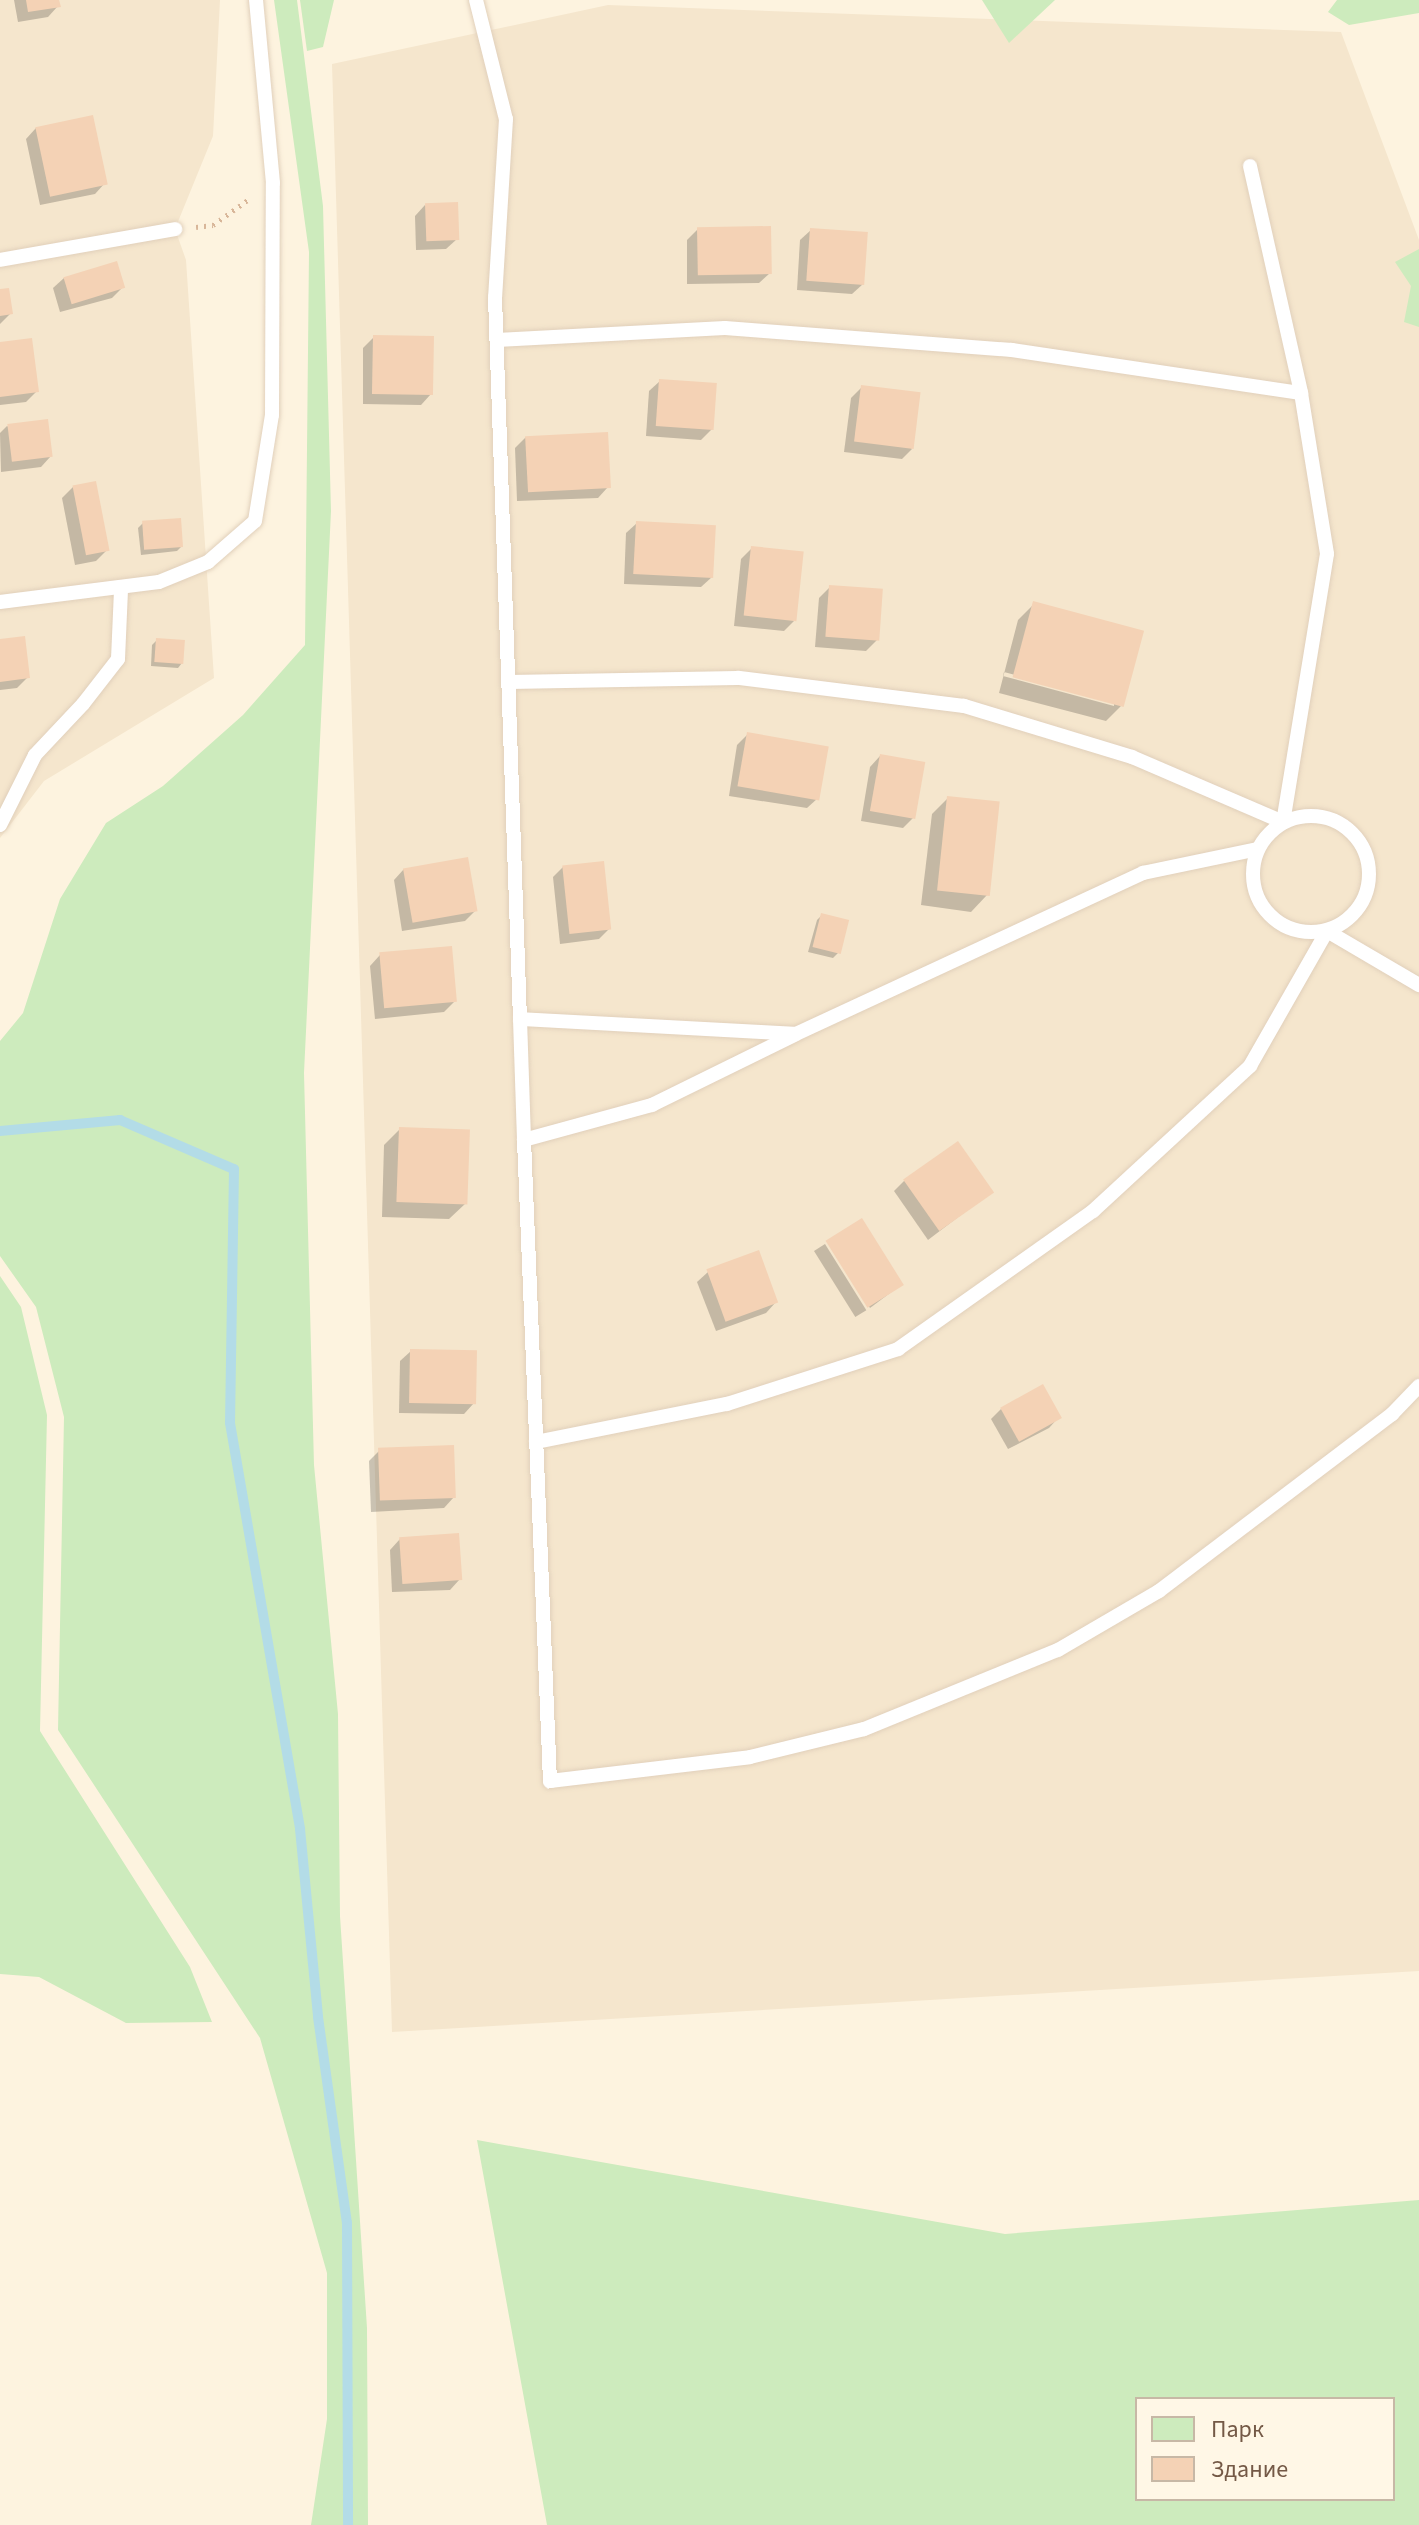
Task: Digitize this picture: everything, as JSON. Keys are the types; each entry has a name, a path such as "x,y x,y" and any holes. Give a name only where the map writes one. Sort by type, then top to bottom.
{"lane":[{"path":"0,602 159,582 208,562 255,521 272,415 273,183 256,0"},
{"path":"476,0 506,119 495,297 550,1781 750,1757 864,1729 1058,1650 1159,1591 1392,1414 1419,1386"},
{"path":"1250,166 1301,393 1327,554 1283,822"},
{"path":"0,260 175,229"},
{"path":"497,340 725,328 1012,350 1301,393"},
{"path":"0,825 35,755 83,704 118,659 121,589"},
{"path":"509,682 738,678 964,706 1132,757 1283,822"},
{"path":"1302,816 1322,816 1341,823 1356,836 1366,853 1370,872 1368,892 1359,909 1345,923 1327,931 1308,933 1290,929 1267,912 1254,887 1253,868 1258,849 1268,834 1283,822 1302,816"},
{"path":"524,1140 652,1105 796,1034 1143,873 1258,849"},
{"path":"1327,931 1419,985"},
{"path":"536,1442 727,1404 898,1349 1093,1211 1250,1066 1327,931"},
{"path":"520,1019 796,1034"}],"path":[{"path":"175,229 213,225 273,183"}],"shaded area":[{"path":"0,0 220,0 213,136 175,229 186,260 214,678 44,781 0,838"},
{"path":"608,5 1341,32 1419,240 1419,1971 392,2032 332,64"}],"green space":[{"path":"274,0 297,0 323,206 331,511 304,1073 314,1465 338,1714 340,1916 367,2328 368,2525 311,2525 327,2419 327,2273 260,2038 58,1730 64,1417 36,1307 0,1256 0,1041 23,1013 60,899 106,823 163,786 243,715 305,645 309,252"},
{"path":"300,0 334,0 323,47 307,51"},
{"path":"982,0 1055,0 1009,43"},
{"path":"1337,0 1419,0 1419,13 1349,25 1328,12"},
{"path":"1419,249 1419,327 1404,322 1411,286 1395,262"},
{"path":"0,1276 21,1307 47,1415 40,1731 190,1967 212,2022 126,2023 39,1977 0,1974"},
{"path":"477,2140 1005,2234 1419,2200 1419,2525 547,2525"}],"building":[{"path":"26,0 59,0 61,7 28,12"},
{"path":"93,115 108,184 50,197 35,127"},
{"path":"458,202 459,240 426,241 425,203"},
{"path":"771,226 772,274 698,275 697,227"},
{"path":"810,228 868,232 864,285 806,281"},
{"path":"117,261 125,288 72,304 63,277"},
{"path":"9,288 13,314 0,316 0,289"},
{"path":"373,335 434,336 433,395 372,394"},
{"path":"32,338 39,392 0,397 0,342"},
{"path":"659,379 717,383 714,430 656,426"},
{"path":"861,385 921,392 914,449 854,442"},
{"path":"48,419 53,457 12,462 7,424"},
{"path":"608,432 611,488 528,492 525,436"},
{"path":"96,481 110,551 86,555 72,486"},
{"path":"181,518 183,547 144,550 142,521"},
{"path":"636,521 716,525 713,578 633,574"},
{"path":"751,546 804,552 796,621 744,616"},
{"path":"829,585 883,589 879,641 825,637"},
{"path":"1033,601 1144,631 1124,707 1013,677"},
{"path":"25,636 30,678 0,682 0,639"},
{"path":"156,638 185,640 183,664 154,662"},
{"path":"747,732 829,746 819,801 737,786"},
{"path":"880,754 925,762 915,819 870,811"},
{"path":"947,796 1000,802 990,896 937,890"},
{"path":"468,857 478,911 413,923 403,868"},
{"path":"604,861 611,930 569,934 562,865"},
{"path":"821,913 849,920 841,954 813,947"},
{"path":"452,946 457,1002 384,1008 379,952"},
{"path":"399,1127 470,1129 467,1204 396,1202"},
{"path":"958,1141 994,1193 939,1231 903,1179"},
{"path":"862,1218 904,1285 867,1308 826,1241"},
{"path":"759,1250 778,1303 726,1322 706,1269"},
{"path":"410,1349 477,1350 476,1404 409,1403"},
{"path":"1043,1384 1062,1418 1019,1442 1000,1408"},
{"path":"454,1445 456,1498 380,1501 378,1448"},
{"path":"459,1533 462,1580 402,1584 399,1537"}],"waterway":[{"path":"0,1131 120,1120 234,1169 230,1423 300,1829 318,2017 347,2223 348,2525"}]}
